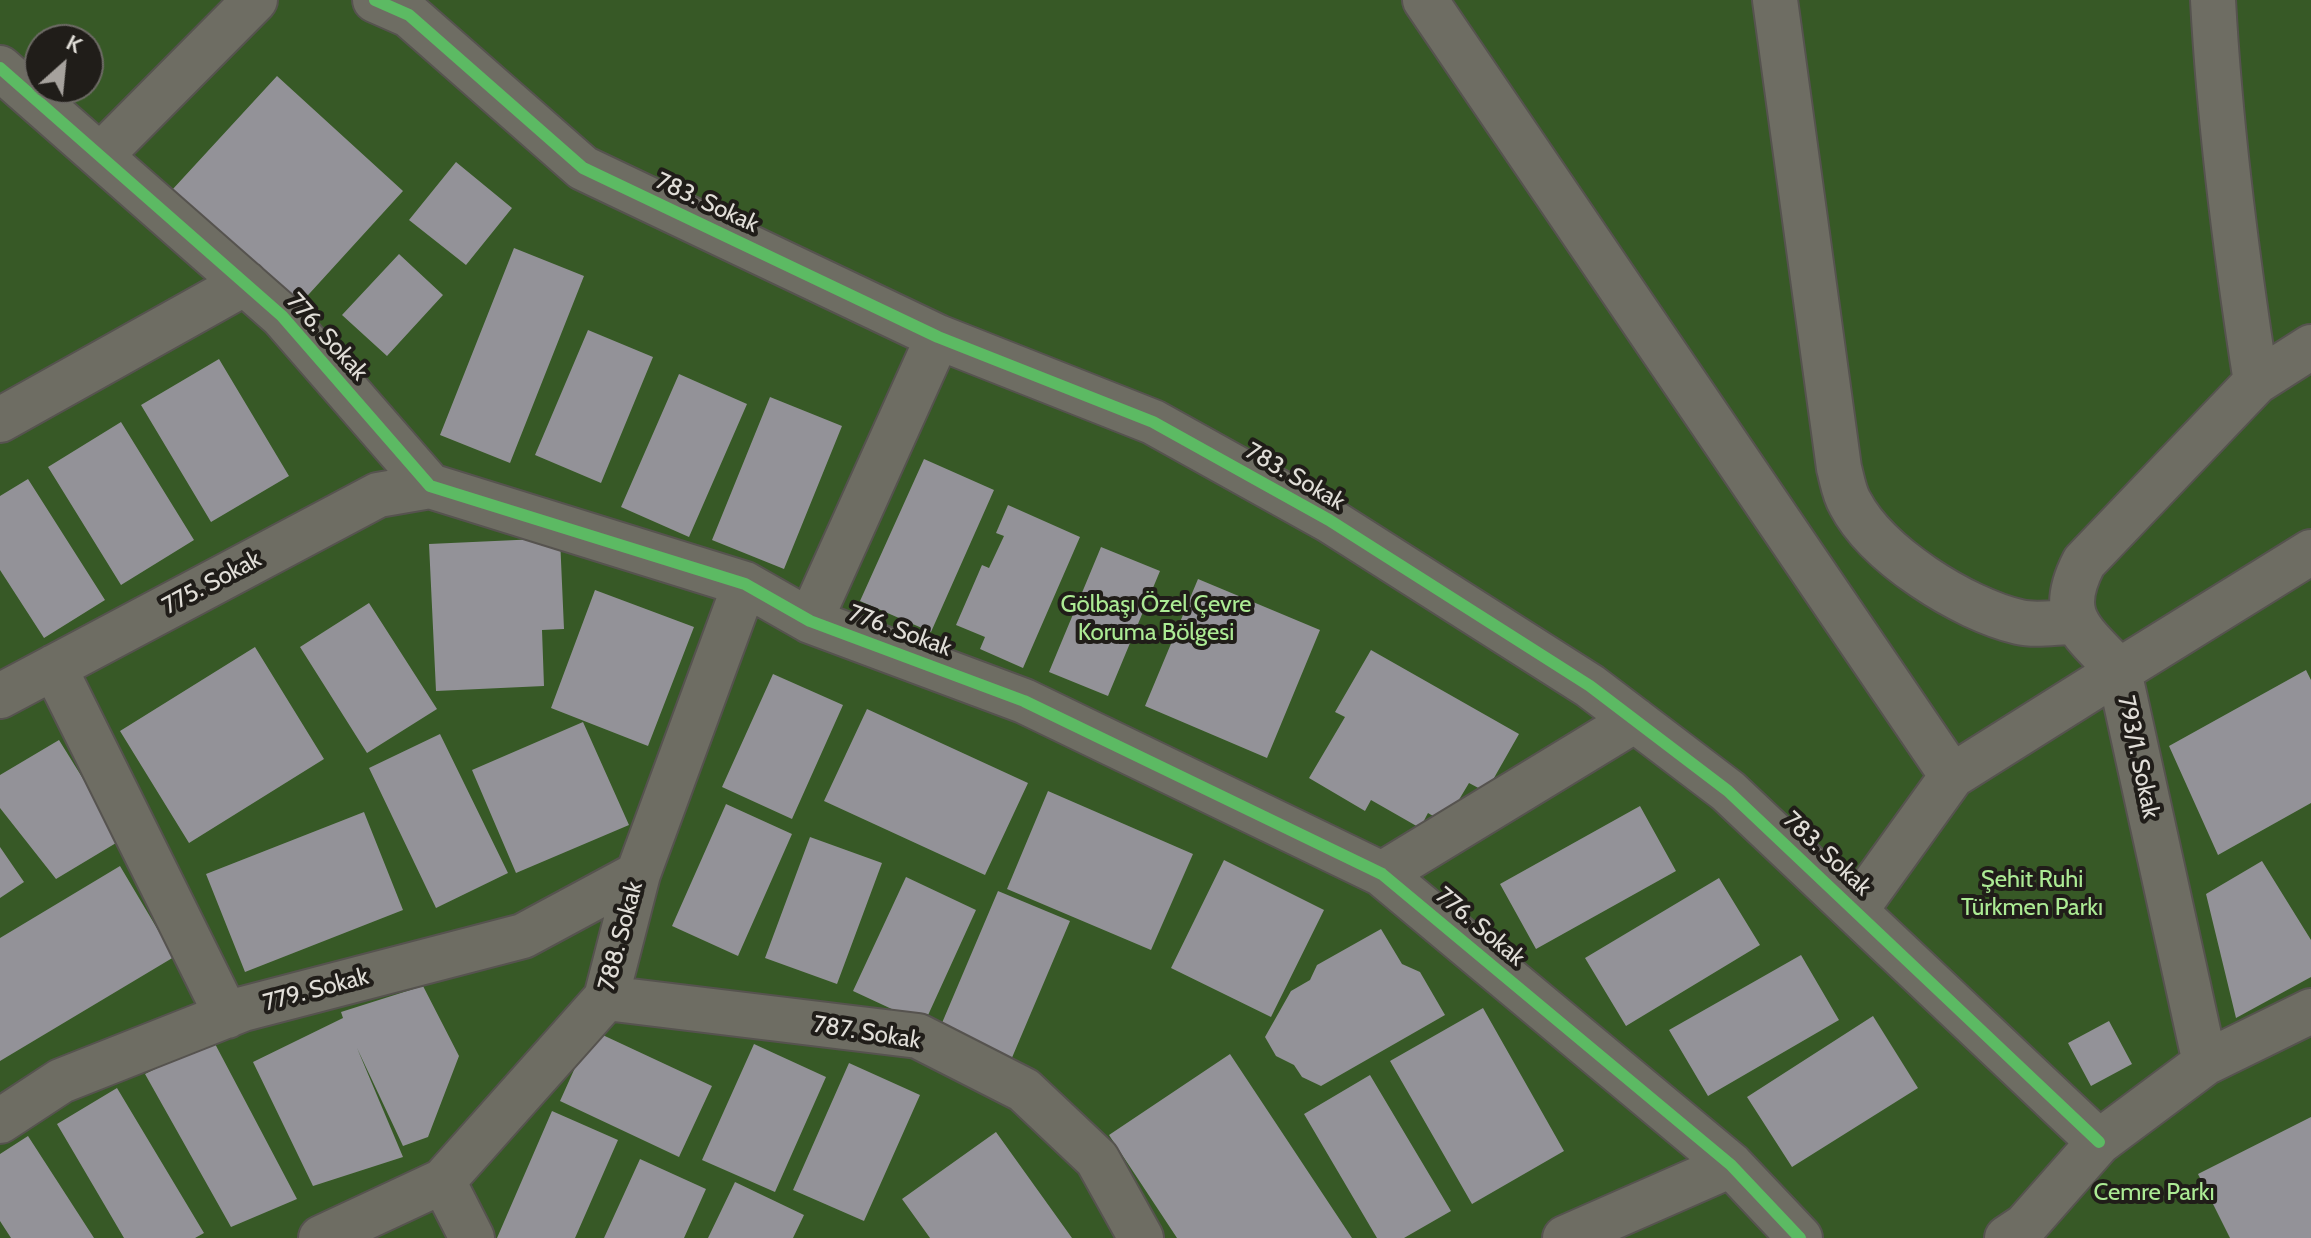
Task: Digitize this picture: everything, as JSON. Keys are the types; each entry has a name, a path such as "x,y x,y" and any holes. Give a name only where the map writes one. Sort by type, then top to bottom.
{"street":[{"path":"100,156 255,0"},
{"name":"783. Sokak","path":"375,0 409,15 583,168 938,337 1153,422 1329,520 1590,686 1728,791 2099,1142"},
{"path":"1425,0 1952,776"},
{"path":"1775,0 1839,468 1850,503 1874,534 1917,572 1955,598 2022,622 2074,622"},
{"path":"2213,0 2218,102 2232,232 2256,382"},
{"name":"776. Sokak","path":"0,68 282,316 430,486 745,584 810,621 1024,701 1382,874 1731,1165 1800,1238"},
{"path":"0,420 245,283"},
{"path":"810,621 938,337"},
{"path":"1855,911 1952,776 2119,671 2074,622 2071,588 2084,562 2256,382 2311,347"},
{"name":"775. Sokak","path":"4,684 54,667 378,495 430,486"},
{"name":"793/1. Sokak","path":"2205,1063 2119,671 2311,552"},
{"name":"788. Sokak","path":"443,1181 606,998 638,874 745,584"},
{"path":"54,667 227,1016"},
{"path":"1382,874 1635,720"},
{"name":"779. Sokak","path":"0,1121 61,1081 227,1016 523,936 638,874"},
{"name":"787. Sokak","path":"606,998 918,1036 1024,1090 1097,1159 1141,1238"},
{"path":"2007,1238 2025,1226 2099,1142 2205,1063 2311,1011"},
{"path":"1565,1238 1731,1165"},
{"path":"321,1238 443,1181 472,1238"}],"green space":[{"name":"Gölbaşı Özel Çevre Koruma Bölgesi","path":"0,0 2311,0 2311,1238 0,1238"}],"building":[{"path":"277,76 403,191 299,305 172,190"},
{"path":"456,162 512,208 466,265 409,220"},
{"path":"514,248 584,276 510,463 440,435"},
{"path":"399,254 443,295 387,356 342,315"},
{"path":"588,330 653,357 601,483 535,455"},
{"path":"219,359 289,476 211,522 141,405"},
{"path":"679,374 747,404 689,537 621,507"},
{"path":"770,397 842,426 784,569 712,540"},
{"path":"121,422 194,540 121,585 48,467"},
{"path":"924,459 994,490 931,632 860,601"},
{"path":"28,479 105,600 44,638 0,570 0,496"},
{"path":"1008,505 1080,537 1023,668 980,649 985,637 956,625 982,565 989,568 1004,536 996,533"},
{"path":"560,538 564,629 542,630 544,686 436,691 429,544"},
{"path":"1101,547 1160,571 1108,696 1049,672"},
{"path":"1198,579 1320,630 1267,758 1145,706"},
{"path":"595,590 694,627 648,746 551,708"},
{"path":"369,603 437,709 367,753 300,647"},
{"path":"255,647 324,759 189,843 120,731"},
{"path":"1371,650 1519,734 1486,792 1469,783 1445,823 1428,813 1420,828 1371,800 1365,811 1309,778 1345,717 1335,712"},
{"path":"2306,670 2311,680 2311,803 2218,855 2169,746"},
{"path":"773,674 843,705 792,819 722,787"},
{"path":"867,709 1028,783 985,875 824,801"},
{"path":"583,722 629,825 516,873 472,770"},
{"path":"440,734 508,873 436,908 369,768"},
{"path":"59,740 121,840 56,879 0,808 0,775"},
{"path":"1048,791 1193,854 1151,950 1007,889"},
{"path":"726,804 792,834 738,956 672,926"},
{"path":"1640,806 1676,871 1536,949 1500,884"},
{"path":"364,812 403,910 245,972 206,874"},
{"path":"810,837 882,863 837,984 765,958"},
{"path":"0,847 24,882 0,898"},
{"path":"1224,860 1324,910 1271,1017 1171,968"},
{"path":"2262,861 2311,940 2311,977 2236,1018 2206,894"},
{"path":"120,866 174,957 0,1061 0,938"},
{"path":"906,877 976,910 924,1024 853,991"},
{"path":"1719,878 1760,945 1626,1026 1585,958"},
{"path":"998,891 1070,921 1011,1060 939,1030"},
{"path":"1381,929 1402,964 1420,972 1445,1015 1321,1086 1302,1077 1294,1065 1276,1056 1265,1037 1291,991 1310,980 1317,965"},
{"path":"1801,955 1839,1020 1708,1096 1669,1030"},
{"path":"423,986 459,1056 428,1137 403,1146 357,1048 403,1157 313,1186 253,1062 343,1018 341,1012"},
{"path":"1483,1008 1564,1151 1472,1204 1390,1061"},
{"path":"1873,1016 1918,1088 1792,1167 1747,1097"},
{"path":"2109,1021 2132,1064 2091,1086 2068,1043"},
{"path":"592,1030 712,1086 679,1157 560,1101"},
{"path":"213,1040 297,1199 231,1227 145,1074"},
{"path":"754,1044 826,1077 775,1192 702,1160"},
{"path":"1230,1054 1352,1238 1177,1238 1109,1135"},
{"path":"849,1063 920,1095 864,1221 793,1190"},
{"path":"1370,1075 1451,1211 1404,1238 1377,1238 1304,1114"},
{"path":"117,1088 204,1233 195,1238 124,1238 57,1124"},
{"path":"552,1111 618,1140 575,1238 497,1238"},
{"path":"2311,1117 2311,1238 2230,1238 2198,1174"},
{"path":"996,1132 1072,1238 930,1238 902,1199"},
{"path":"28,1136 94,1238 11,1238 0,1221 0,1154"},
{"path":"640,1159 706,1189 684,1238 604,1238"},
{"path":"735,1182 804,1215 793,1238 708,1238"}],"cycle path":[{"path":"375,0 409,15 583,168 938,337 1153,422 1329,520 1590,686 1728,791 2099,1142"},
{"path":"0,68 282,316 430,486 745,584 810,621 1024,701 1382,874 1731,1165 1800,1238"}],"park label":[{"name":"Şehit Ruhi Türkmen Parkı","path":"2032,894"},
{"name":"Cemre Parkı","path":"2154,1193"}]}
